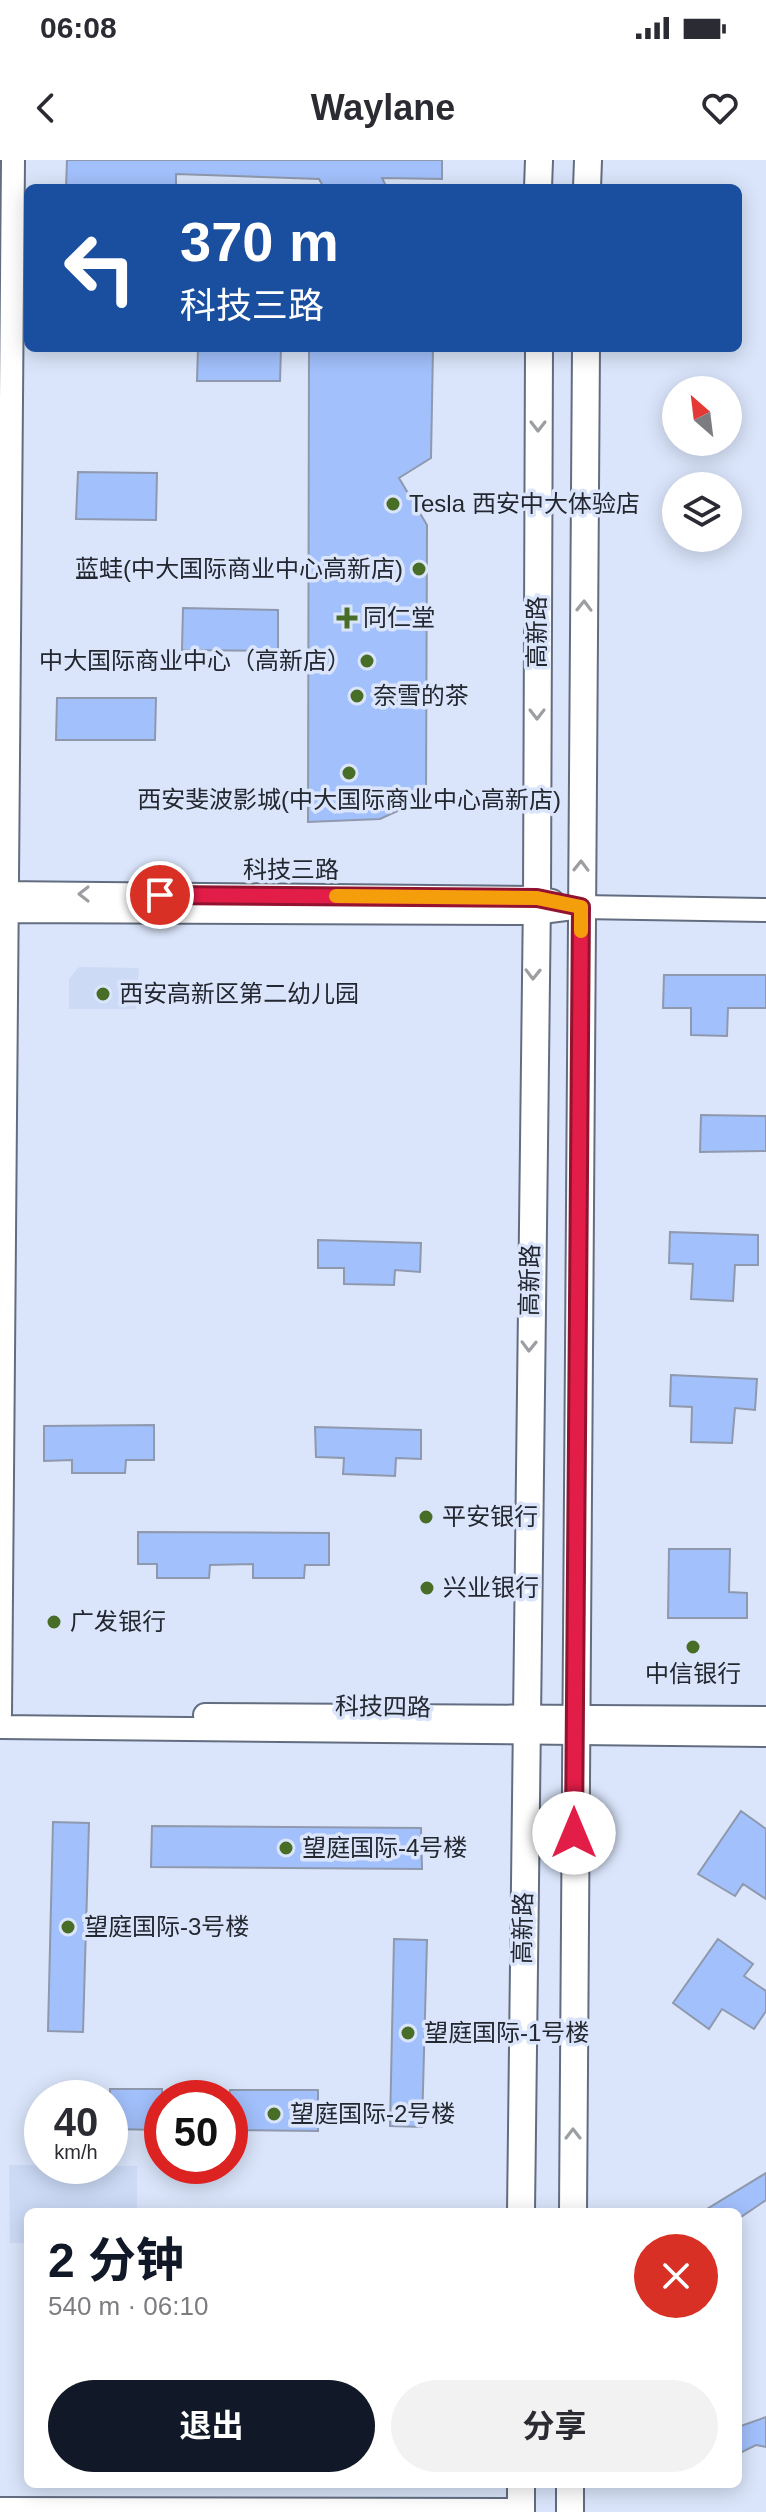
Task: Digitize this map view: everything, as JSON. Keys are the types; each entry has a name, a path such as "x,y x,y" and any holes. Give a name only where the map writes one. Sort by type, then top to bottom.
{"main road":[{"path":"538,184 539,160"},
{"path":"587,184 588,160"},
{"name":"高新路","path":"521,2208 539,352"},
{"name":"高新路","path":"573,2208 586,352"},
{"path":"570,2488 570,2512"}],"street":[{"path":"0,1713 3,902 13,160"},
{"name":"科技三路","path":"3,902 766,910"},
{"name":"科技四路","path":"0,1713 526,1726"},
{"name":"科技四路","path":"0,1727 575,1726 766,1718"},
{"name":"科技四路","path":"575,1726 766,1735"},
{"path":"0,2509 521,2502"}],"shaded area":[{"name":"西安高新区第二幼儿园","path":"79,967 139,968 136,1009 69,1009 69,979"},
{"path":"9,2165 24,2165 24,2184 128,2184 128,2166 137,2166 137,2208 24,2208 24,2243 10,2243"}],"building":[{"path":"67,160 442,160 442,179 382,178 385,184 322,184 319,179 176,174 176,184 66,184"},
{"path":"198,352 281,352 280,381 197,381"},
{"name":"中大国际商业中心（高新店）","path":"309,352 433,352 431,458 399,478 427,525 426,798 380,819 308,822"},
{"path":"78,472 157,473 156,520 76,519"},
{"path":"183,608 278,610 278,651 182,650"},
{"path":"57,698 156,698 155,740 56,740"},
{"path":"664,975 766,975 766,1008 728,1008 727,1036 691,1035 691,1008 663,1008"},
{"path":"701,1115 766,1116 766,1151 700,1152"},
{"path":"670,1232 758,1235 758,1265 735,1265 733,1301 691,1299 693,1264 669,1263"},
{"path":"318,1240 421,1243 420,1272 395,1270 394,1285 344,1284 344,1268 318,1268"},
{"path":"671,1375 757,1379 755,1410 735,1408 732,1443 691,1442 692,1407 670,1406"},
{"path":"154,1425 154,1460 126,1460 125,1473 72,1473 72,1460 44,1461 44,1426"},
{"path":"315,1427 421,1430 421,1459 396,1458 395,1476 343,1474 344,1458 316,1457"},
{"path":"138,1532 329,1533 329,1565 305,1565 304,1578 253,1578 253,1564 210,1565 209,1578 157,1578 157,1564 138,1564"},
{"path":"669,1549 730,1549 729,1592 747,1593 747,1618 668,1618"},
{"path":"741,1811 766,1829 766,1899 743,1884 735,1896 698,1874"},
{"name":"望庭国际-3号楼","path":"53,1822 89,1823 83,2032 48,2031"},
{"name":"望庭国际-4号楼","path":"152,1826 421,1828 422,1869 151,1867"},
{"name":"望庭国际-1号楼","path":"394,1939 427,1940 422,2127 390,2126"},
{"path":"718,1939 753,1964 744,1976 766,1991 766,2011 754,2029 722,2009 709,2029 673,2003"},
{"path":"128,2089 144,2089 144,2130 128,2129"},
{"path":"248,2090 318,2090 318,2131 248,2130"},
{"path":"766,2173 766,2200 742,2216 742,2208 709,2208"},
{"path":"766,2417 766,2447 756,2445 742,2452 742,2426"}],"slow traffic":[{"path":"336,896 537,898 581,907 581,931"}],"place":[{"name":"Tesla 西安中大体验店","path":"393,504"},
{"name":"蓝蛙(中大国际商业中心高新店)","path":"419,569"},
{"name":"同仁堂","path":"347,618"},
{"name":"中大国际商业中心（高新店）","path":"367,661"},
{"name":"奈雪的茶","path":"357,696"},
{"name":"西安斐波影城(中大国际商业中心高新店)","path":"349,773"},
{"name":"西安高新区第二幼儿园","path":"103,994"},
{"name":"平安银行","path":"426,1517"},
{"name":"兴业银行","path":"427,1588"},
{"name":"广发银行","path":"54,1622"},
{"name":"中信银行","path":"693,1647"},
{"name":"望庭国际-4号楼","path":"286,1848"},
{"name":"望庭国际-3号楼","path":"68,1927"},
{"name":"望庭国际-1号楼","path":"408,2033"},
{"name":"望庭国际-2号楼","path":"274,2114"}],"route":[{"path":"160,895 537,898 581,907 574,1833"}]}
